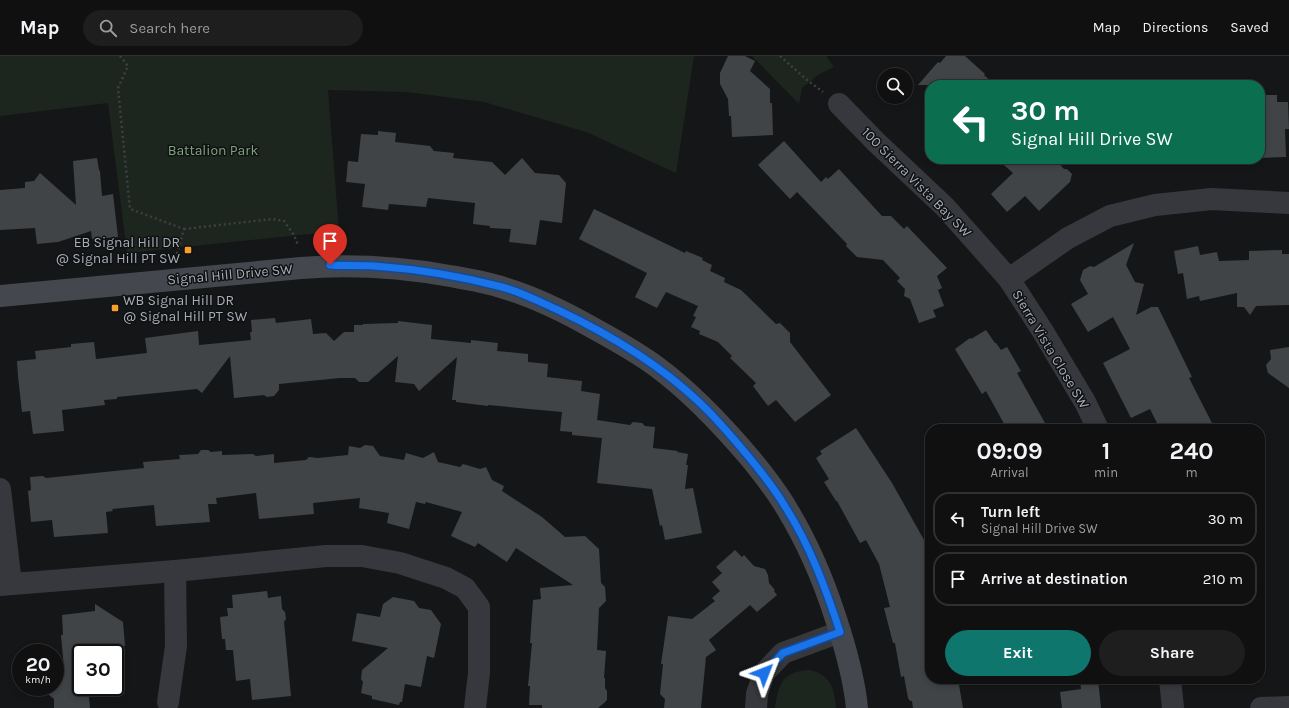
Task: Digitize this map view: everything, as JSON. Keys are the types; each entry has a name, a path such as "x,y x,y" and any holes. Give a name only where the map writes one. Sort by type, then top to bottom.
{"street":[{"name":"100 Sierra Vista Bay SW","path":"839,104 876,142 945,207 1009,280"},
{"name":"Sierra Vista Close SW","path":"1096,424 1085,402 1042,330 1009,280 1068,238 1110,216 1155,205 1212,199 1289,203"},
{"name":"Signal Hill Drive SW","path":"0,296 330,265 366,266 421,271 463,278 503,288 537,300 577,319 611,338 657,367 699,402 770,482 799,530 821,578 840,632 850,668 858,708"},
{"path":"0,489 5,585 175,571 326,556 362,556 400,563 446,578 465,588 479,607 479,673 475,708"},
{"path":"168,702 176,646 175,571"},
{"path":"756,708 757,694 764,673 783,653 840,632"},
{"path":"1171,684 1173,708"},
{"path":"1261,708 1289,707"}],"path":[{"path":"120,56 128,66 118,88 130,209 184,229 272,219 284,221 294,235 298,245"},
{"path":"780,56 807,80 839,104"},
{"path":"176,257 184,229"}],"green space":[{"name":"Battalion Park","path":"0,56 694,56 676,173 586,132 484,102 407,92 328,90 339,231 127,253 108,103 0,116"},
{"path":"752,56 826,56 834,67 818,75 802,88 799,104"},
{"path":"810,670 827,679 833,689 836,708 775,708 778,692 784,680 794,673"}],"building":[{"path":"728,56 745,56 755,61 750,71 770,89 773,135 732,137 731,116 729,116 728,99 720,84 720,73"},
{"path":"946,56 965,56 990,80 925,80 925,85 918,85 938,62 940,63"},
{"path":"1265,95 1277,95 1277,102 1288,102 1289,129 1285,129 1286,157 1265,158"},
{"path":"378,131 396,133 395,142 430,146 434,151 454,153 453,158 492,162 505,175 522,158 535,173 559,175 566,183 562,223 540,220 536,245 509,242 511,229 490,228 490,226 473,224 475,203 428,198 426,207 389,204 388,210 362,207 365,184 346,182 348,161 358,162 361,134 378,135"},
{"path":"784,141 821,182 826,177 828,179 839,169 882,216 891,216 904,229 907,226 947,268 937,276 942,288 938,290 944,306 933,310 936,317 919,323 910,299 904,296 905,289 897,281 900,278 883,260 857,257 846,246 847,244 797,192 790,199 758,165"},
{"path":"97,158 100,171 102,196 113,194 118,237 92,239 91,231 58,242 37,244 35,228 0,230 0,190 25,188 25,182 34,181 40,173 76,205 73,161"},
{"path":"1003,164 1060,164 1072,174 1070,182 1039,211 1025,196 1007,212 991,194 1013,173"},
{"path":"594,209 685,253 686,251 703,258 702,260 712,265 710,271 725,278 724,282 741,290 776,324 780,323 790,333 790,342 831,395 795,422 776,400 768,406 753,386 756,383 730,358 732,356 718,342 699,334 700,331 691,327 696,317 693,316 698,306 666,292 657,308 635,297 647,273 579,239"},
{"path":"1134,243 1126,265 1135,282 1144,284 1136,315 1151,307 1158,307 1192,377 1189,378 1212,424 1158,424 1150,409 1131,418 1103,363 1130,349 1113,317 1088,332 1071,304 1088,294 1080,280 1083,270 1090,266 1094,267"},
{"path":"1198,246 1200,255 1217,252 1219,261 1249,260 1249,251 1282,250 1282,254 1289,254 1289,305 1256,306 1250,315 1244,307 1237,307 1237,293 1200,301 1199,296 1187,299 1183,273 1178,274 1174,251"},
{"path":"275,318 276,323 311,319 313,334 326,333 334,341 344,332 354,332 354,325 398,323 398,321 432,325 431,339 471,343 471,340 498,343 497,351 528,354 528,362 548,364 547,377 582,381 581,391 600,394 597,420 630,425 633,422 642,423 645,426 655,427 653,448 678,451 677,452 688,454 685,489 693,488 702,533 665,540 662,525 660,526 652,489 597,483 602,438 572,435 572,432 560,431 562,412 488,406 456,402 456,400 452,400 457,357 419,391 414,384 395,382 398,356 368,382 359,382 355,378 340,378 279,384 279,390 274,396 267,397 264,395 234,398 230,356 202,393 197,389 117,397 117,399 104,400 105,405 62,410 64,431 33,434 30,411 22,412 17,361 36,359 35,351 71,347 71,344 94,342 96,359 147,353 145,338 198,331 199,345 251,340 251,320"},
{"path":"986,330 1001,350 1007,347 1021,371 1017,373 1045,423 1004,424 986,391 982,394 955,349 970,338 971,339"},
{"path":"1289,347 1289,388 1268,373 1266,365 1271,359 1270,350"},
{"path":"856,428 892,483 925,542 925,684 959,684 963,708 913,708 912,701 908,698 904,676 901,677 895,643 893,643 884,608 890,607 879,564 866,540 860,543 837,501 824,482 829,479 816,458 822,454 820,451"},
{"path":"365,445 373,446 380,456 404,460 406,453 423,458 434,452 438,462 460,467 463,464 480,469 486,467 492,480 504,486 502,491 542,517 565,537 585,536 599,549 601,583 605,587 606,601 599,608 597,650 606,651 604,678 605,688 607,691 607,700 604,703 598,708 542,708 542,705 529,705 530,686 528,686 532,643 530,643 533,600 541,599 540,588 573,585 516,548 507,562 478,543 475,547 451,536 462,512 426,502 425,504 416,502 409,529 387,523 389,513 359,508 360,498 313,503 314,514 259,519 256,493 216,498 217,504 208,504 210,522 156,526 154,505 112,509 113,511 106,512 108,533 54,537 52,520 31,522 28,491 31,490 30,477 43,476 46,478 144,468 143,462 180,459 179,455 198,454 201,450 208,450 211,452 222,451 222,455 253,454 256,456 274,454 274,463 306,460 309,457 318,458 348,455 349,446 360,448"},
{"path":"735,550 742,557 744,555 754,566 765,569 768,575 769,583 777,595 757,612 750,605 709,640 716,650 706,657 701,708 664,708 665,699 660,694 663,664 661,664 668,616 692,619 715,601 712,598 720,591 712,582 722,573 716,567"},
{"path":"267,591 268,598 281,596 282,609 285,612 286,619 284,622 291,696 252,700 250,679 236,681 233,650 226,650 225,639 222,639 220,617 228,616 227,608 233,608 232,595"},
{"path":"393,597 414,601 419,608 431,610 441,624 434,658 427,656 421,687 405,684 402,702 400,702 399,705 372,699 372,696 361,693 363,682 361,679 362,670 388,648 352,641 357,613 380,617 383,604"},
{"path":"95,604 123,622 125,646 124,644 72,644 72,696 89,696 90,708 54,708 54,699 50,696 64,696 64,644 62,644 61,635 63,635 62,615 95,611"},
{"path":"1080,684 1099,684 1101,708 1062,708 1060,692 1081,689"}],"place":[{"name":"EB Signal Hill DR @ Signal Hill PT SW","path":"188,250"},
{"name":"WB Signal Hill DR @ Signal Hill PT SW","path":"115,308"}],"route":[{"path":"330,265 374,266 421,271 463,278 503,288 537,300 577,319 618,342 657,367 699,402 770,482 786,508 802,536 821,578 840,632 783,653 764,673"}]}
